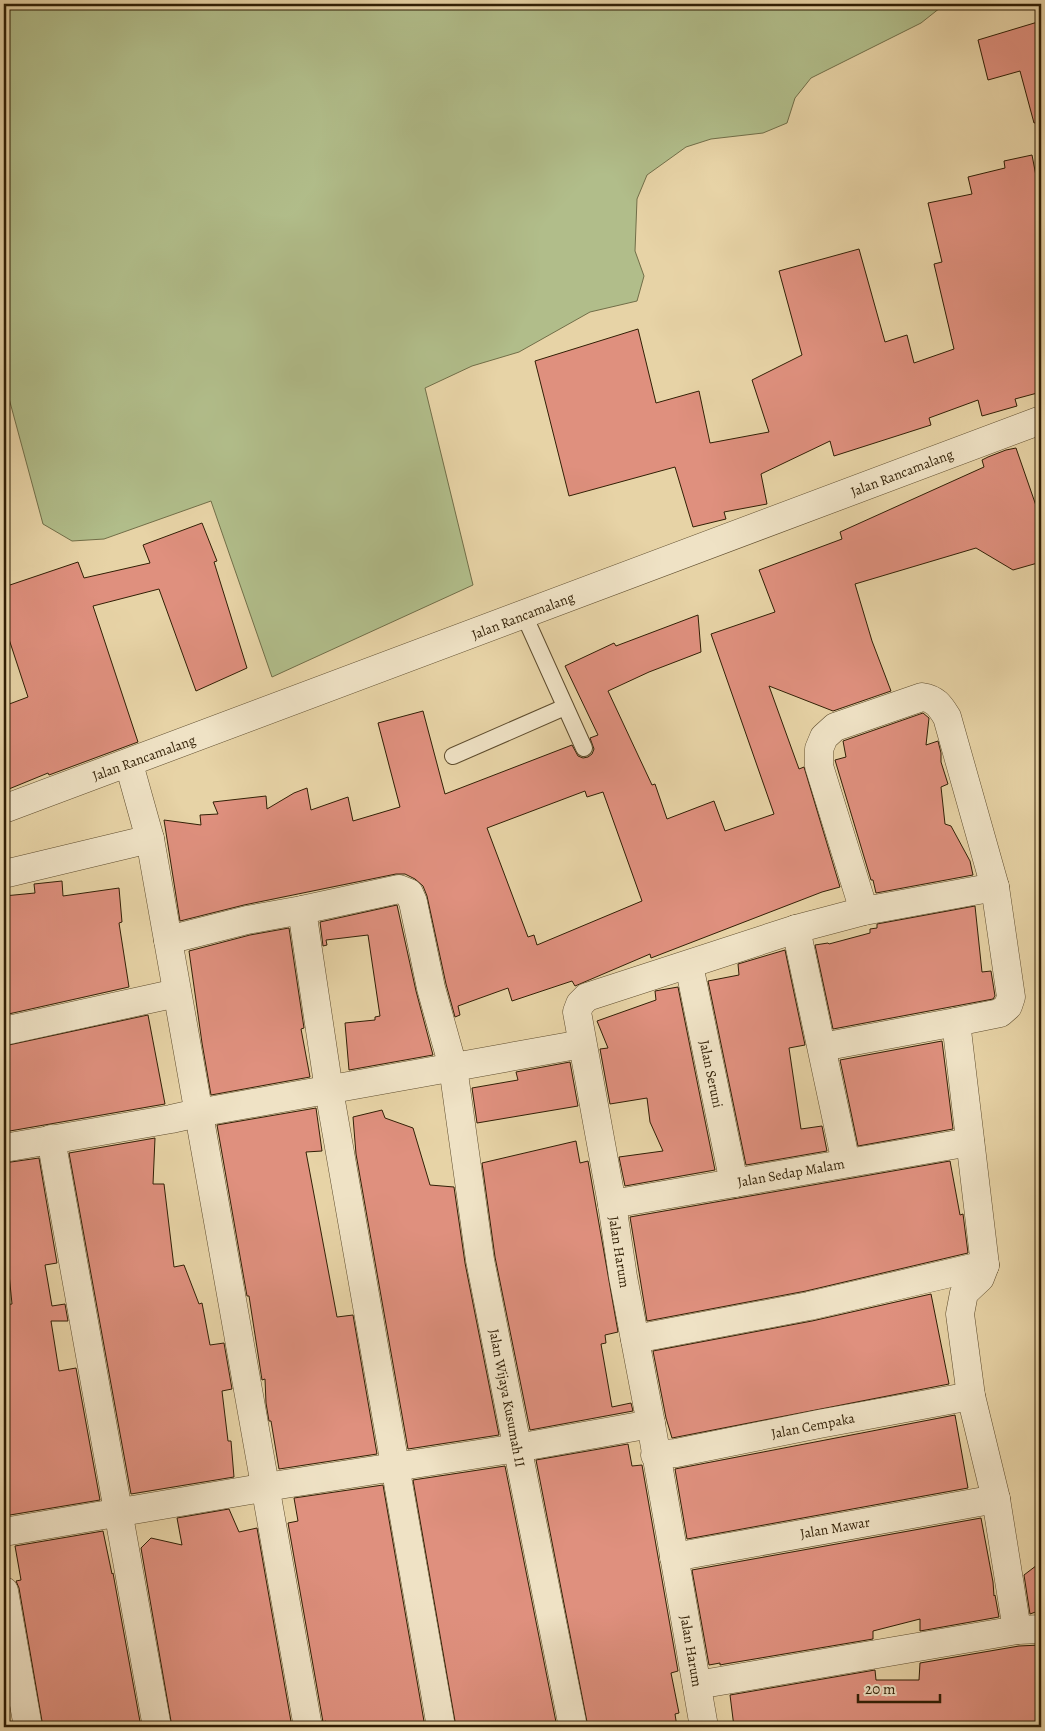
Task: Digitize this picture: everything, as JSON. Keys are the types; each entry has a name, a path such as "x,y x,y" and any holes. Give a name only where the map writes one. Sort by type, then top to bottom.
{"street":[{"name":"Jalan Rancamalang","path":"4,809 131,774 1041,423"},
{"path":"822,1047 1000,1013 1008,1006 1012,997 995,887 947,718 940,706 932,698 922,697 835,726 824,737 819,749 820,766 864,911"},
{"path":"131,774 146,827 168,940 308,1727"},
{"path":"4,874 146,827"},
{"name":"Jalan Harum","path":"704,1727 577,1012 580,1004 587,997 689,965 796,928 864,911 995,887"},
{"name":"Jalan Wijaya Kusumah II","path":"302,910 399,889 409,892 413,902 431,988 453,1067 480,1260 573,1727"},
{"path":"168,940 247,920 302,910 328,1090 441,1727"},
{"path":"796,928 846,1163"},
{"name":"Jalan Seruni","path":"689,965 734,1183"},
{"path":"4,1030 177,993"},
{"path":"698,1685 1029,1630 971,1396 960,1314 964,1293 980,1278 985,1265 956,1022"},
{"path":"4,1148 582,1044"},
{"path":"51,1140 157,1727"},
{"name":"Jalan Sedap Malam","path":"612,1204 970,1142"},
{"path":"635,1339 809,1306 985,1265"},
{"name":"Jalan Cempaka","path":"655,1455 676,1453 971,1396"},
{"path":"4,1532 517,1448 651,1424"},
{"name":"Jalan Mawar","path":"674,1557 996,1500"},
{"path":"4,1591 9,1651 28,1727"}],"lane":[{"path":"526,621 584,748"},
{"path":"454,756 565,707"}],"green space":[{"path":"4,4 945,4 921,23 811,78 795,98 787,123 763,133 711,139 686,147 647,175 637,199 635,251 644,276 637,301 590,312 519,352 472,366 425,388 473,585 272,677 211,501 104,539 72,541 43,524 4,380"}],"building":[{"path":"1041,21 1041,122 1034,123 1020,71 988,80 978,40"},
{"path":"1032,155 1041,202 1041,392 1015,399 1017,406 982,416 978,400 929,418 931,425 834,456 830,441 761,474 767,504 724,512 726,519 693,527 675,467 569,496 535,361 638,329 656,403 699,391 710,443 769,432 752,380 802,355 779,271 859,249 885,342 907,335 914,363 954,349 934,264 942,262 928,203 972,194 968,177 1005,168 1004,161"},
{"path":"1016,448 1041,520 1041,562 1013,570 976,548 855,584 872,641 891,691 833,711 769,686 799,769 804,767 840,887 822,892 651,958 650,954 575,986 572,981 512,1001 508,988 458,1006 460,1015 455,1017 427,896 423,886 405,874 396,874 244,905 180,921 164,820 201,825 200,815 218,814 213,802 266,796 267,809 294,793 307,788 311,810 348,797 353,821 400,807 378,723 423,711 445,794 572,745 578,756 588,757 594,749 590,738 598,735 565,666 614,643 616,646 698,615 701,652 649,672 608,691 652,785 655,784 667,819 714,801 725,831 774,814 711,634 775,612 759,570 842,539 840,532 984,467 982,460","holes":["585,791 587,797 603,792 642,901 537,945 534,935 528,937 487,828"]},
{"path":"202,523 217,561 214,562 247,668 196,691 159,589 93,606 138,742 49,775 48,773 4,791 4,706 28,697 4,624 4,587 78,562 84,578 150,563 143,545"},
{"path":"923,713 929,718 926,745 938,741 941,762 948,784 941,787 945,824 951,826 970,861 973,875 876,893 835,760 846,757 843,741"},
{"path":"62,881 63,896 119,888 122,922 119,923 129,987 4,1015 4,896 35,893 34,884"},
{"path":"397,905 416,991 433,1055 349,1070 345,1023 375,1020 375,1017 380,1016 368,935 326,940 327,945 323,946 320,922"},
{"path":"975,906 982,972 991,971 995,996 993,999 833,1029 815,945 829,944 870,933 870,929 877,928 877,924"},
{"path":"289,928 304,1028 301,1029 310,1077 211,1095 189,951 250,935"},
{"path":"785,950 805,1045 789,1048 801,1129 822,1126 827,1151 746,1165 708,981 739,975 738,964"},
{"path":"678,987 715,1170 625,1186 619,1157 663,1151 650,1122 647,1098 610,1104 600,1049 608,1048 597,1021 656,1000 655,991"},
{"path":"148,1015 165,1104 4,1132 4,1046"},
{"path":"942,1041 953,1129 858,1146 840,1060"},
{"path":"570,1062 578,1106 477,1123 472,1088 518,1080 516,1072"},
{"path":"316,1108 322,1151 306,1152 337,1317 353,1315 377,1454 279,1469 266,1403 265,1379 262,1380 249,1296 247,1296 217,1125"},
{"path":"382,1110 385,1118 413,1128 430,1185 454,1187 465,1263 499,1435 408,1449 356,1154 353,1117"},
{"path":"155,1138 153,1184 164,1184 174,1267 184,1265 199,1304 202,1303 210,1345 224,1343 232,1389 222,1391 228,1441 231,1441 234,1477 131,1494 69,1153"},
{"path":"576,1141 580,1163 588,1161 618,1332 605,1335 606,1343 601,1344 612,1407 631,1403 633,1411 530,1430 495,1257 482,1163"},
{"path":"39,1158 57,1263 45,1265 52,1306 65,1304 68,1321 51,1321 59,1371 76,1368 100,1500 4,1516 4,1305 12,1304 4,1223 4,1163"},
{"path":"950,1161 960,1215 963,1214 968,1253 806,1291 647,1321 630,1217"},
{"path":"931,1294 949,1384 672,1438 666,1418 653,1351 812,1321"},
{"path":"955,1415 968,1488 687,1539 675,1469"},
{"path":"628,1444 632,1466 642,1465 678,1671 671,1673 679,1713 675,1714 677,1727 588,1727 536,1460"},
{"path":"505,1466 557,1727 456,1727 413,1480"},
{"path":"383,1485 425,1727 327,1727 326,1721 323,1722 288,1523 298,1521 294,1498"},
{"path":"229,1509 239,1532 257,1528 292,1727 172,1727 141,1548 151,1538 182,1545 177,1518"},
{"path":"981,1518 999,1617 920,1631 920,1619 873,1631 873,1639 720,1665 720,1663 709,1665 692,1570"},
{"path":"103,1531 113,1573 141,1727 43,1727 19,1588 16,1581 21,1580 15,1546"},
{"path":"1041,1562 1041,1610 1030,1614 1024,1575"},
{"path":"1040,1645 1041,1727 734,1727 730,1695 875,1670 876,1680 919,1680 920,1663 1019,1646"}]}
